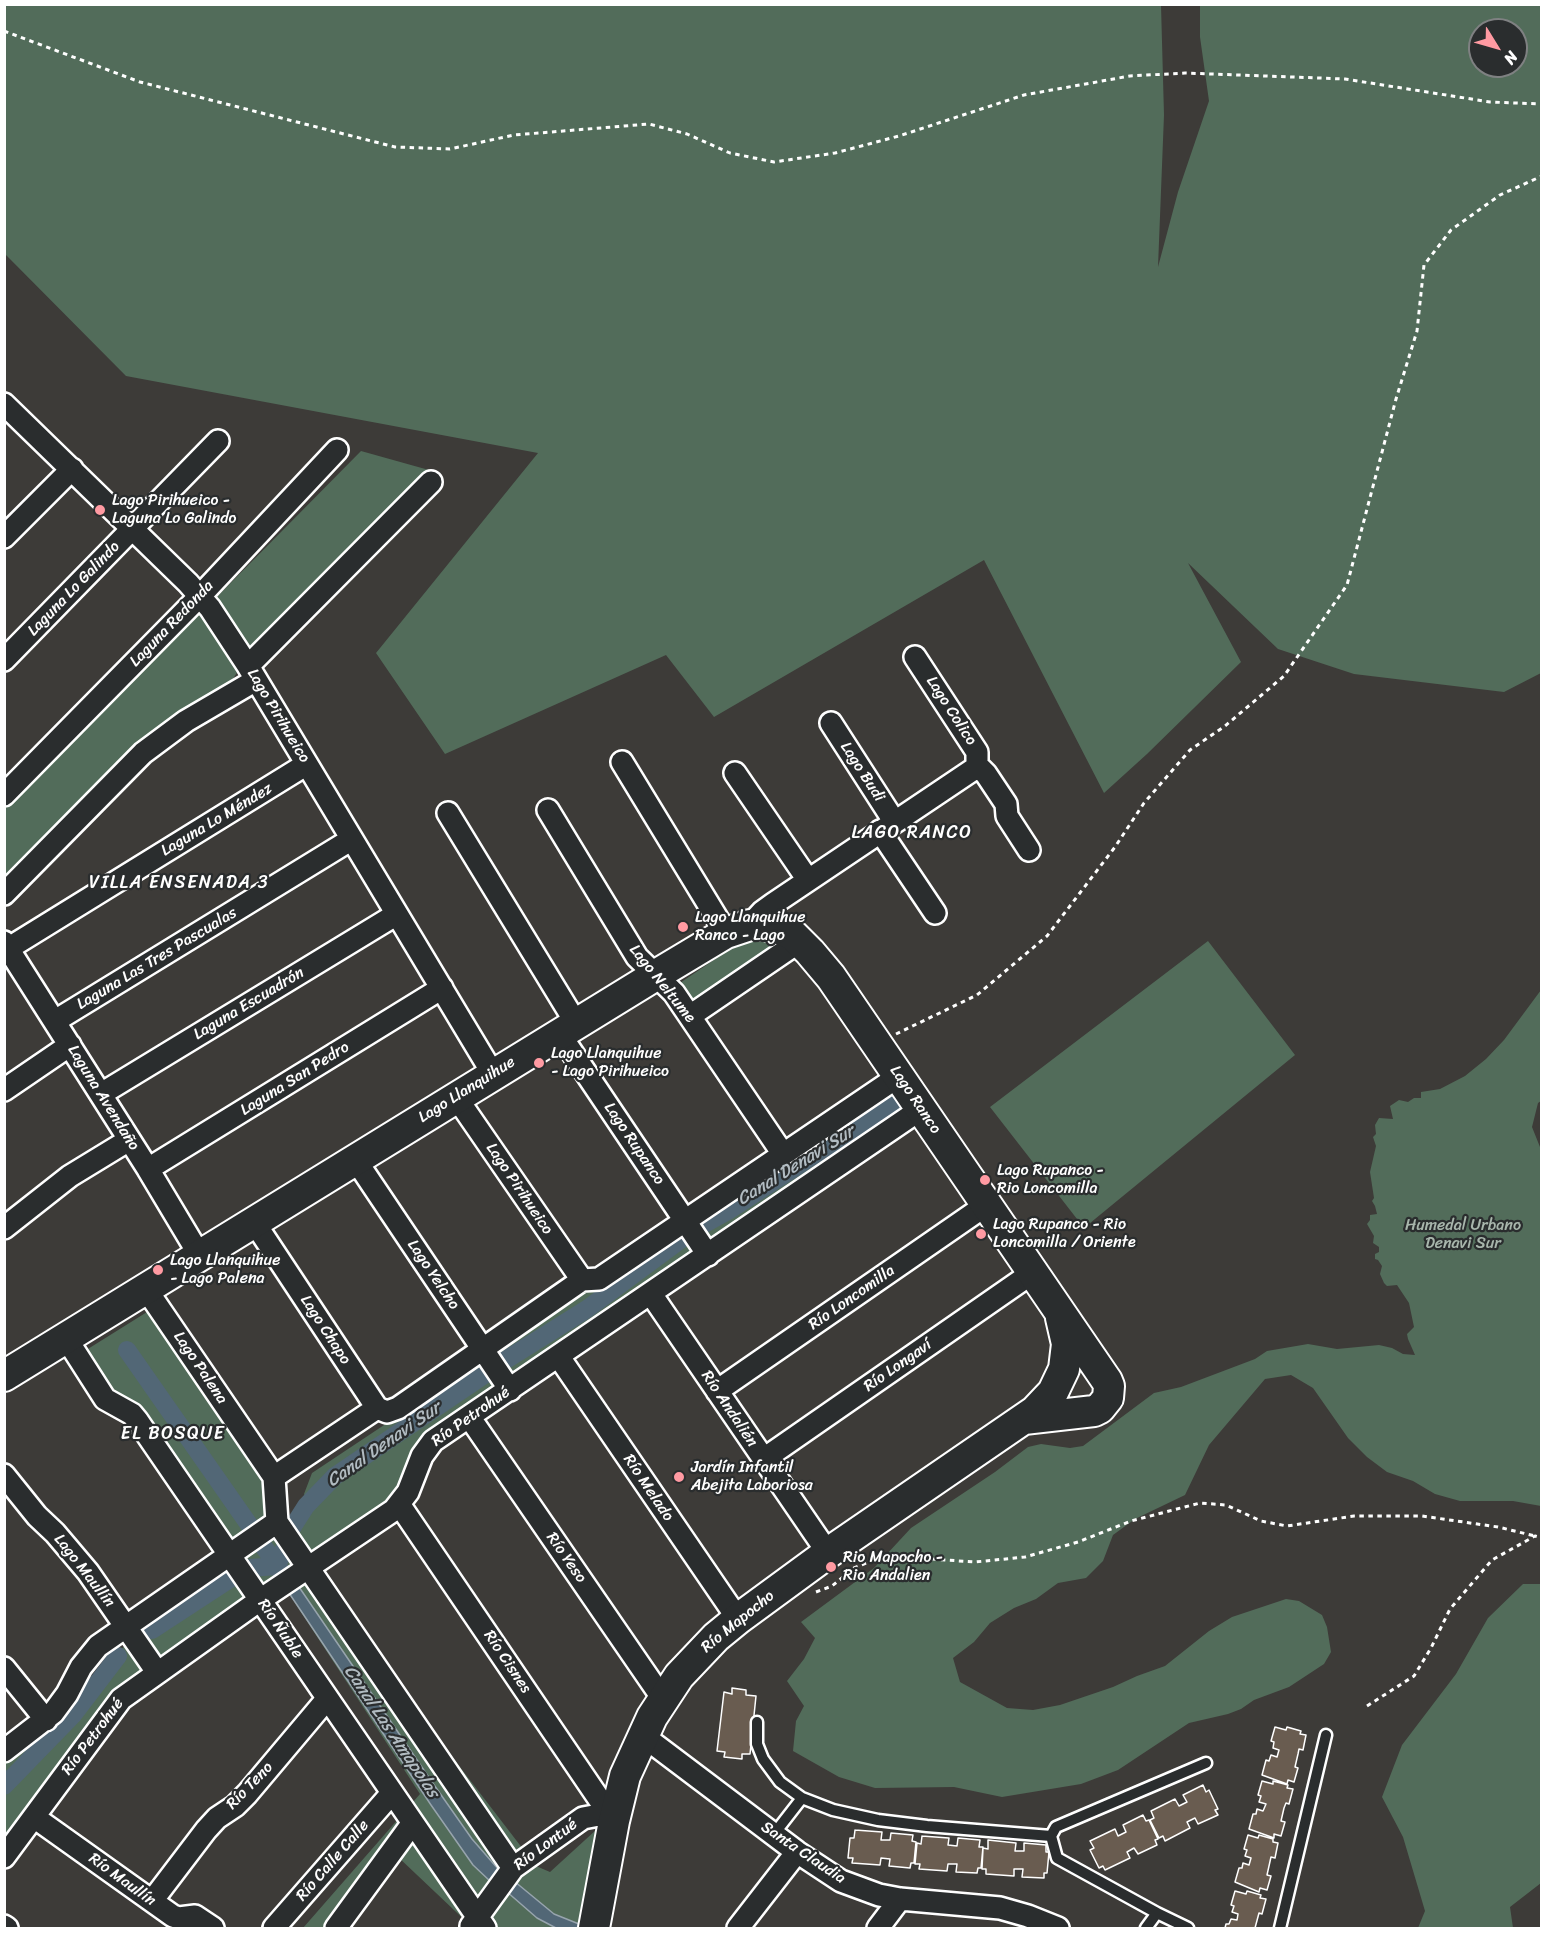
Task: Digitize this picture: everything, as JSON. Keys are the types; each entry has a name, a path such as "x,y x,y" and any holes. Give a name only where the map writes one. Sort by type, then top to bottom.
{"street":[{"name":"Lago Pirihueico","path":"5,406 200,596 220,622 493,1074"},
{"name":"Laguna Lo Galindo","path":"4,660 218,441"},
{"name":"Laguna Redonda","path":"4,795 200,596 337,450"},
{"path":"4,537 72,469"},
{"path":"4,894 143,753 252,673 430,482"},
{"name":"Lago Colico","path":"915,657 977,752 977,768"},
{"name":"Lago Budi","path":"831,723 935,913"},
{"path":"622,762 738,929"},
{"name":"Laguna Lo Méndez","path":"6,947 307,765"},
{"path":"977,768 986,774 1006,804 1007,816 1029,850"},
{"name":"Lago Llanquihue","path":"4,1376 568,1028 738,929 887,826 977,768"},
{"path":"735,773 808,880"},
{"name":"Lago Neltume","path":"548,810 637,957 669,986 783,1154"},
{"name":"Lago Rupanco","path":"448,813 568,1028 708,1255"},
{"name":"Laguna Las Tres Pascualas","path":"55,1022 352,839"},
{"name":"Laguna Escuadrón","path":"101,1094 397,914"},
{"name":"Lago Ranco","path":"738,929 775,927 793,935 831,977 1056,1308"},
{"path":"690,1016 800,941"},
{"name":"Laguna Avendaño","path":"6,947 101,1094 200,1256"},
{"name":"Laguna San Pedro","path":"148,1169 442,988"},
{"path":"4,1090 70,1045"},
{"path":"513,1869 277,1522 274,1477 377,1408 387,1412 393,1411 582,1281 599,1279 899,1076"},
{"name":"Lago Pirihueico","path":"456,1097 582,1281"},
{"name":"Río Petrohué","path":"8,1845 34,1817 112,1709 128,1693 387,1514 408,1492 422,1456 429,1446 921,1109"},
{"path":"4,1228 70,1176 129,1140"},
{"name":"Lago Yelcho","path":"355,1159 510,1390"},
{"name":"Río Loncomilla","path":"717,1391 986,1205"},
{"name":"Lago Chapo","path":"254,1222 377,1408"},
{"name":"Río Longaví","path":"764,1459 1032,1273"},
{"name":"Lago Palena","path":"146,1289 274,1477"},
{"name":"Río Andalién","path":"651,1294 828,1553"},
{"name":"Río Mapocho","path":"1024,1419 1094,1411 1105,1404 1108,1398 1107,1381 1056,1308"},
{"name":"Río Mapocho","path":"594,1929 614,1821 625,1776 642,1735 679,1676 696,1657 738,1619 828,1553 1035,1411 1053,1392 1064,1369 1065,1332 1056,1308"},
{"name":"Río Ñuble","path":"66,1338 105,1399 132,1414 137,1420 392,1793 477,1925"},
{"name":"Río Melado","path":"559,1357 738,1619"},
{"name":"Río Yeso","path":"470,1418 663,1699"},
{"name":"Lago Maullín","path":"4,1475 37,1516 81,1563 157,1672"},
{"name":"Río Cisnes","path":"399,1504 614,1821"},
{"path":"4,1751 46,1720 67,1694 90,1654 107,1639 277,1522"},
{"path":"4,1668 46,1720"},
{"name":"Río Teno","path":"152,1901 206,1830 217,1818 248,1794 327,1699"},
{"name":"Santa Claudia","path":"642,1735 797,1852 850,1885 879,1895 900,1899 1000,1908 1033,1924 1058,1929"},
{"name":"Río Calle Calle","path":"274,1929 392,1793"},
{"name":"Río Lontué","path":"477,1925 513,1869 583,1818 599,1815 614,1821"},
{"name":"Río Maullín","path":"34,1817 173,1916 179,1918 195,1916 213,1929"},
{"path":"336,1929 412,1824"},
{"path":"738,1929 797,1852"},
{"path":"878,1929 900,1899"}],"lane":[{"path":"757,1722 757,1744 763,1758 780,1782 802,1798 832,1810 878,1820 927,1826 1051,1836"},
{"path":"1280,1929 1326,1735"},
{"path":"1188,1929 1057,1858 1051,1836 1056,1827 1206,1762"},
{"path":"774,1834 802,1798"},
{"path":"1146,1929 1157,1913"}],"path":[{"path":"4,31 140,81 395,147 450,149 514,135 649,124 687,134 730,153 774,162 835,153 900,136 1024,95 1130,76 1185,72 1345,79 1490,102 1542,104"},
{"path":"876,1043 977,995 1022,959 1047,936 1115,847 1144,803 1190,750 1225,726 1284,675 1347,585 1396,399 1417,331 1424,265 1451,230 1500,195 1542,176"},
{"path":"782,1587 800,1593 820,1591 832,1586 843,1576 867,1562 895,1555 975,1562 1025,1557 1078,1542 1141,1518 1200,1503 1226,1505 1261,1521 1287,1526 1354,1516 1422,1516 1498,1527 1542,1538"},
{"path":"1367,1706 1414,1676 1450,1609 1492,1560 1535,1536"}],"green space":[{"path":"4,5 1161,5 1164,115 1158,267 1178,192 1209,101 1200,37 1200,5 1541,5 1541,673 1504,692 1354,674 1278,649 1188,563 1241,662 1104,793 984,560 714,717 666,655 445,754 376,653 538,453 126,376 5,254"},
{"path":"361,451 436,472 252,648 233,679 147,737 5,881 5,806"},
{"path":"758,939 782,947 695,1007 674,987 739,943"},
{"path":"1208,941 1295,1055 1084,1228 990,1107"},
{"name":"Humedal Urbano Denavi Sur","path":"1541,990 1541,1101 1538,1103 1532,1127 1542,1152 1541,1506 1513,1501 1460,1501 1435,1494 1413,1481 1387,1472 1367,1457 1348,1438 1313,1388 1291,1375 1265,1379 1209,1445 1185,1495 1135,1519 1113,1535 1103,1561 1086,1578 1058,1583 1036,1599 1014,1608 990,1623 974,1642 953,1658 960,1682 1007,1708 1033,1710 1060,1705 1165,1666 1209,1631 1232,1617 1286,1599 1299,1601 1322,1615 1327,1627 1331,1652 1324,1664 1289,1687 1254,1700 1241,1709 1189,1723 1118,1770 1081,1784 1002,1797 954,1787 875,1788 839,1777 793,1751 796,1721 804,1706 787,1681 804,1659 815,1638 801,1622 874,1568 911,1528 1028,1447 1041,1444 1070,1448 1083,1446 1154,1393 1181,1387 1255,1359 1267,1351 1308,1344 1337,1349 1379,1345 1403,1354 1415,1355 1407,1334 1414,1327 1409,1303 1397,1285 1387,1286 1384,1283 1380,1274 1382,1266 1375,1259 1379,1247 1373,1243 1374,1236 1367,1224 1370,1215 1377,1214 1372,1201 1374,1198 1370,1172 1376,1146 1373,1137 1376,1134 1375,1125 1379,1118 1393,1119 1390,1106 1399,1100 1408,1102 1414,1098 1421,1098 1421,1092 1440,1089 1465,1076 1486,1059 1504,1040"},
{"path":"877,1097 892,1121 423,1443 389,1503 307,1568 536,1866 550,1872 596,1830 580,1928 473,1928 397,1856 346,1928 303,1928 420,1794 278,1577 177,1646 121,1701 5,1865 5,1762 70,1714 141,1625 311,1508 304,1494 312,1473"},
{"path":"147,1312 264,1483 264,1519 238,1540 227,1535 135,1407 100,1381 83,1352"},
{"path":"1523,1584 1541,1584 1541,1883 1510,1907 1513,1928 1418,1928 1425,1911 1403,1837 1382,1797 1402,1745 1456,1674 1488,1618"}],"water":[{"name":"Canal Las Amapolas","path":"297,1584 472,1839 499,1870 491,1882 473,1865 431,1805 287,1590"},
{"path":"514,1881 554,1914 579,1924 577,1928 556,1928 537,1918 506,1891"}],"building":[{"path":"732,1688 746,1690 746,1695 756,1696 750,1754 742,1754 742,1759 724,1757 725,1752 717,1751 724,1692 732,1694"},
{"path":"1275,1727 1286,1730 1287,1727 1306,1735 1303,1750 1299,1749 1295,1767 1298,1768 1294,1782 1288,1780 1287,1784 1262,1775 1266,1760 1269,1761 1271,1755 1277,1757 1279,1750 1273,1748 1274,1742 1271,1741"},
{"path":"1262,1781 1273,1784 1273,1781 1288,1785 1287,1788 1293,1789 1289,1804 1286,1803 1284,1808 1281,1821 1285,1822 1281,1836 1274,1834 1274,1838 1249,1829 1253,1814 1256,1814 1257,1809 1263,1811 1266,1804 1259,1802 1261,1796 1258,1795"},
{"path":"1203,1785 1206,1792 1209,1790 1218,1809 1215,1810 1218,1815 1198,1824 1195,1818 1187,1822 1190,1828 1165,1841 1163,1836 1159,1838 1150,1820 1154,1818 1151,1811 1175,1799 1179,1806 1187,1802 1183,1795"},
{"path":"1143,1815 1146,1821 1149,1820 1158,1839 1155,1840 1157,1845 1138,1854 1134,1848 1127,1852 1130,1858 1105,1870 1103,1866 1099,1868 1090,1850 1094,1848 1090,1841 1115,1829 1118,1836 1126,1832 1123,1825"},
{"path":"855,1830 882,1832 881,1840 890,1840 891,1833 913,1835 912,1841 916,1842 914,1863 911,1863 910,1868 889,1866 890,1859 881,1858 880,1865 852,1863 853,1858 848,1858 850,1838 854,1838"},
{"path":"1248,1835 1258,1838 1259,1835 1278,1843 1275,1858 1271,1857 1267,1875 1271,1876 1267,1890 1260,1888 1259,1892 1235,1882 1239,1868 1242,1868 1243,1863 1249,1865 1251,1858 1245,1856 1247,1850 1244,1849"},
{"path":"922,1836 949,1838 948,1845 957,1846 958,1838 980,1840 979,1847 983,1847 981,1868 978,1868 977,1873 956,1872 957,1864 948,1864 947,1871 919,1869 920,1864 915,1864 917,1843 921,1844"},
{"path":"988,1840 1016,1843 1015,1851 1024,1851 1024,1843 1046,1845 1046,1852 1049,1852 1047,1873 1044,1873 1044,1878 1022,1877 1023,1869 1014,1869 1014,1876 986,1874 986,1869 982,1869 983,1848 988,1849"},
{"path":"1235,1891 1246,1894 1247,1891 1266,1899 1255,1928 1225,1928 1231,1919 1237,1920 1238,1914 1232,1912 1234,1906 1231,1905"}],"waterway":[{"name":"Canal Denavi Sur","path":"701,1226 892,1105"},
{"name":"Canal Denavi Sur","path":"504,1361 587,1309 683,1238"},
{"path":"127,1350 252,1529"},
{"name":"Canal Denavi Sur","path":"292,1528 306,1506 335,1476 487,1373"},
{"path":"261,1543 283,1574"},
{"name":"Canal Denavi Sur","path":"250,1568 277,1566 284,1549"},
{"name":"Canal Denavi Sur","path":"152,1630 230,1579"},
{"name":"Canal Denavi Sur","path":"4,1786 73,1715 118,1656"}],"place":[{"name":"Lago Pirihueico - Laguna Lo Galindo","path":"100,510"},
{"name":"Lago Llanquihue Ranco - Lago","path":"683,927"},
{"name":"Lago Llanquihue - Lago Pirihueico","path":"539,1063"},
{"name":"Lago Rupanco - Rio Loncomilla","path":"985,1180"},
{"name":"Lago Rupanco - Rio Loncomilla / Oriente","path":"981,1234"},
{"name":"Lago Llanquihue - Lago Palena","path":"158,1270"},
{"name":"Jardín Infantil Abejita Laboriosa","path":"679,1477"},
{"name":"Rio Mapocho - Rio Andalien","path":"831,1567"}],"district":[{"name":"LAGO RANCO","path":"912,833"},
{"name":"VILLA ENSENADA 3","path":"179,883"},
{"name":"EL BOSQUE","path":"173,1434"}]}
